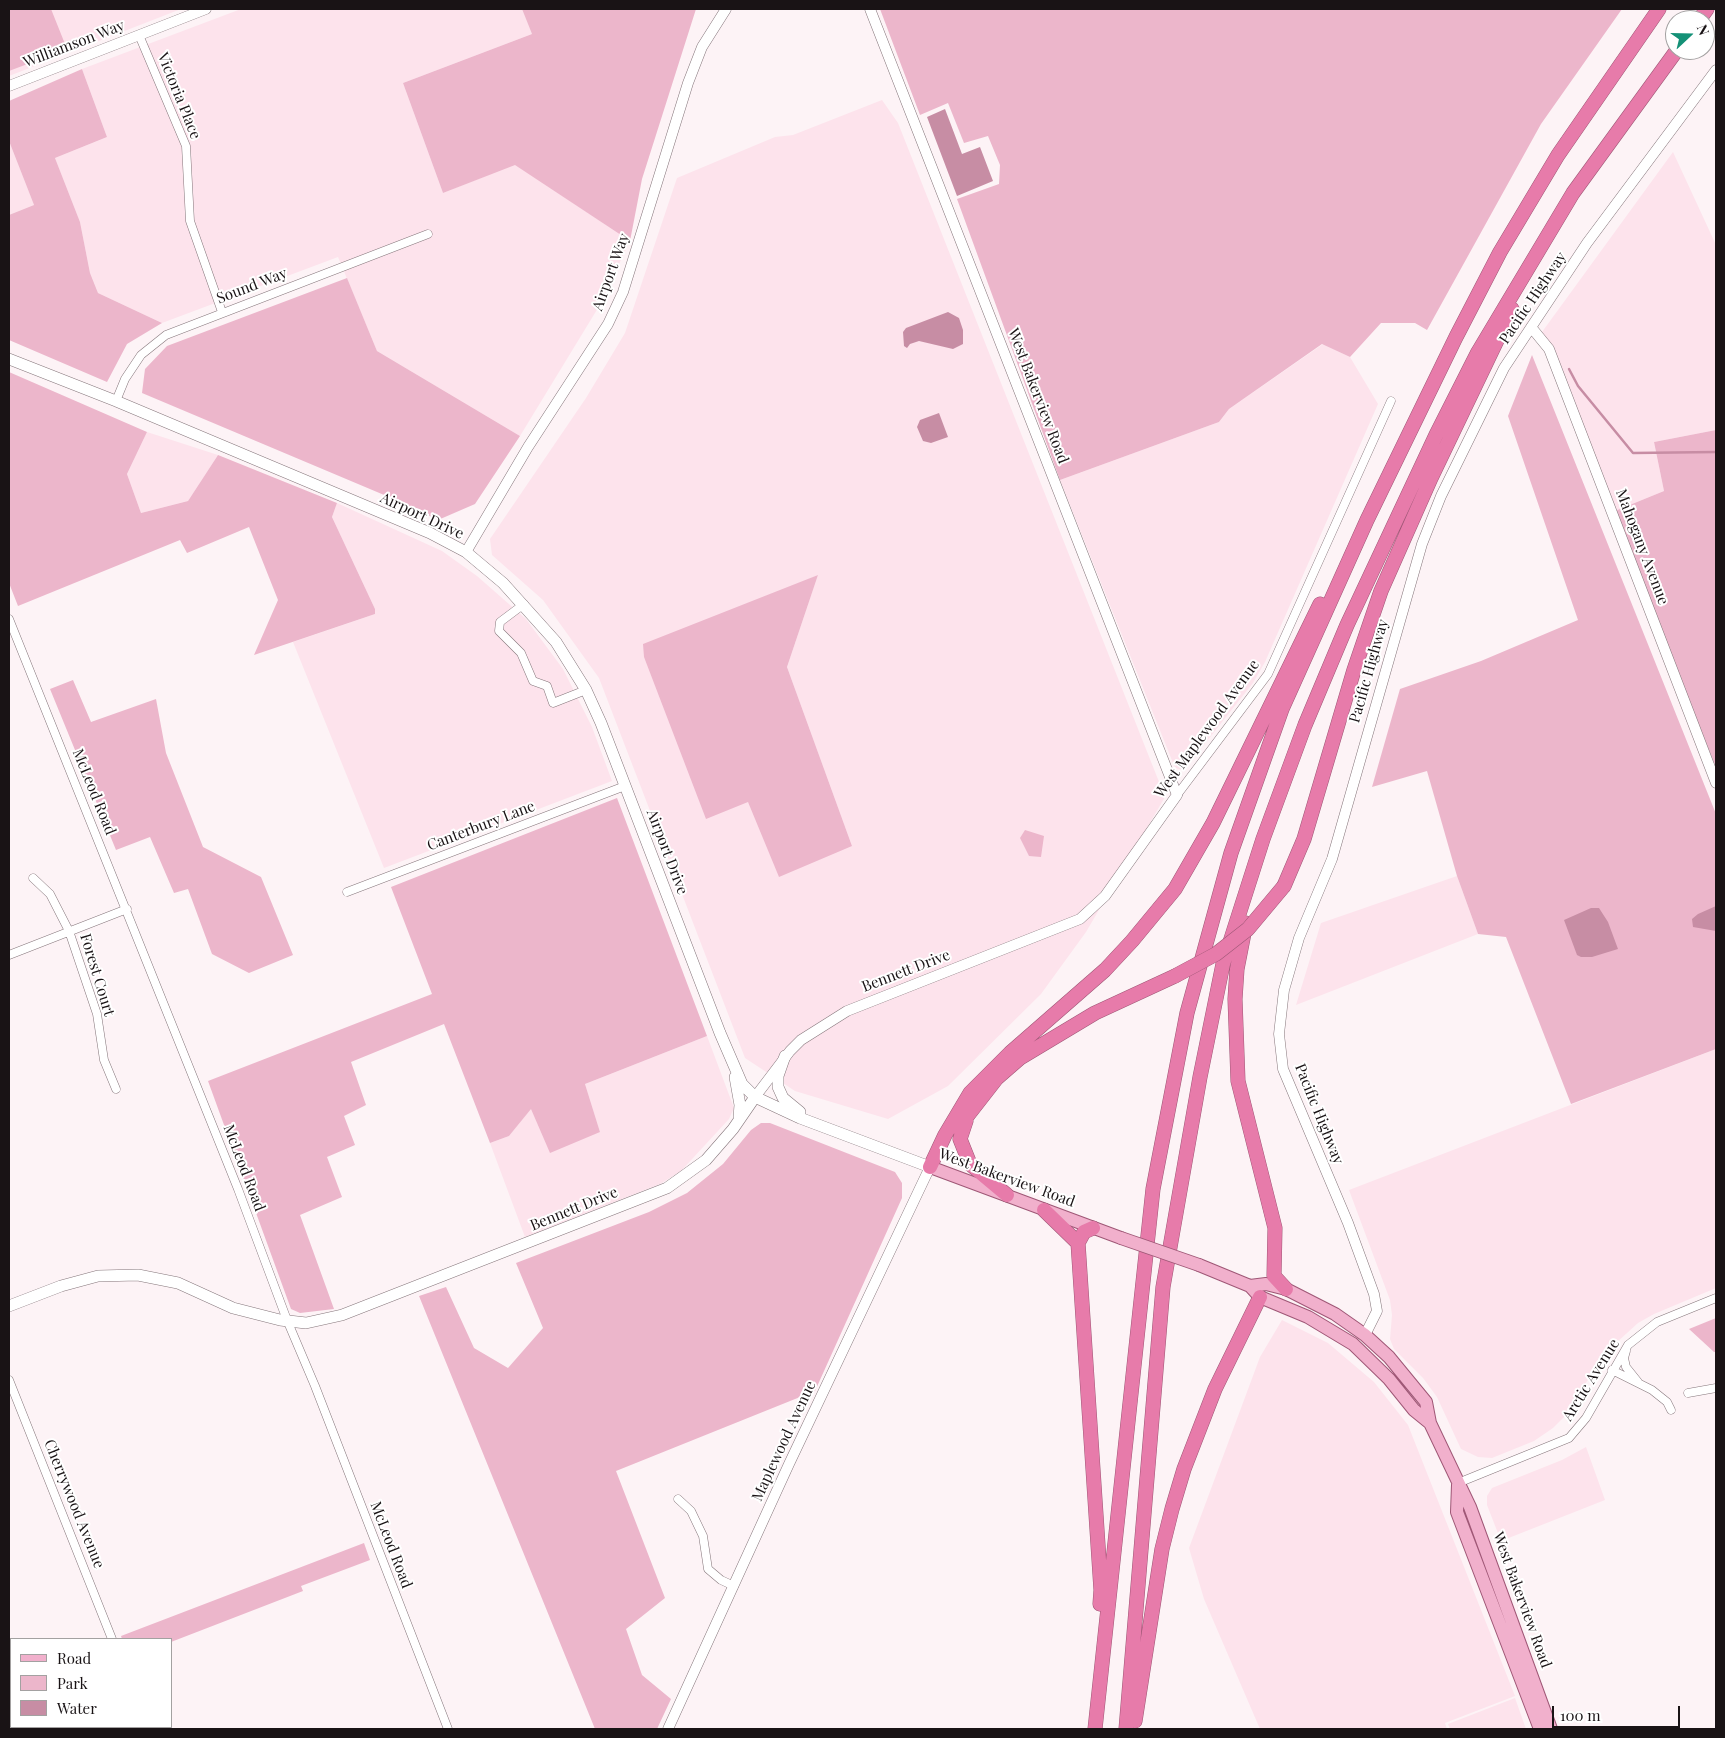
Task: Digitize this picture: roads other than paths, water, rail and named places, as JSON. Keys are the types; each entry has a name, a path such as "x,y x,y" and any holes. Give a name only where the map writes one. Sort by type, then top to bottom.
{"highway":[{"path":"1093,1729 1153,1189 1187,1014 1230,853 1282,709 1368,520 1456,337 1500,252 1558,155 1659,9"},
{"path":"1126,1729 1162,1287 1200,1077 1223,964 1263,839 1305,725 1347,625 1432,443 1478,352 1574,193 1670,60"},
{"path":"930,1167 973,1107 997,1078 1020,1058 1047,1040 1095,1013 1175,976 1216,954 1248,929 1284,886 1304,839 1354,670 1381,591 1431,478 1549,233"},
{"path":"930,1167 945,1135 970,1094 1010,1053 1106,970 1132,942 1175,889 1213,823 1326,592 1368,520"},
{"path":"1263,839 1237,969 1235,1045 1240,1089 1275,1228 1274,1276 1286,1288"},
{"path":"973,1107 960,1139 964,1153 970,1164 1007,1195"},
{"path":"1044,1210 1078,1243"},
{"path":"1093,1228 1084,1232 1078,1243 1101,1590 1093,1729"},
{"path":"1133,1729 1162,1550 1172,1509 1184,1469 1215,1389 1260,1297"}],"main road":[{"name":"Airport Drive","path":"9,359 116,401 430,533 466,552 503,583 524,604 556,642 586,690 732,1063 742,1084 755,1097"},
{"path":"785,1056 777,1081 783,1098 829,1130"},
{"path":"732,1063 740,1105 736,1124"},
{"name":"West Bakerview Road","path":"755,1097 829,1130 1093,1228 1199,1265 1250,1286 1260,1297 1308,1317 1353,1344 1390,1379 1414,1410 1430,1423"},
{"name":"Bennett Drive","path":"9,1306 61,1286 98,1276 138,1274 178,1283 233,1308 286,1320 306,1322 342,1315 667,1188 706,1160 736,1124 755,1097"},
{"name":"West Bakerview Road","path":"1250,1286 1266,1284 1286,1288 1335,1314 1364,1335 1399,1368 1426,1402 1430,1423 1477,1526 1551,1729"},
{"name":"West Bakerview Road","path":"1458,1483 1457,1512 1540,1729"},
{"path":"1521,1679 1528,1682 1538,1711 1551,1729"}],"street":[{"name":"Williamson Way","path":"9,86 206,9"},
{"name":"Airport Way","path":"466,552 528,446 608,324 623,292 688,83 702,47 726,9"},
{"name":"West Bakerview Road","path":"870,9 1177,795"},
{"name":"Victoria Place","path":"139,35 186,146 190,221 222,312"},
{"name":"Pacific Highway","path":"1364,1335 1376,1311 1374,1294 1348,1223 1283,1069 1279,1034 1284,990 1299,938 1332,859 1422,544 1441,496 1500,376 1588,243 1716,70"},
{"name":"Sound Way","path":"116,401 125,379 141,355 166,336 222,312 428,234"},
{"name":"Mahogany Avenue","path":"1532,327 1549,349 1716,782"},
{"name":"West Maplewood Avenue","path":"1080,919 1105,896 1177,795 1268,674 1391,401"},
{"path":"524,604 500,622 499,631 521,653 533,681 547,686 553,703 586,690"},
{"name":"McLeod Road","path":"9,619 238,1189 286,1320 315,1386 448,1729"},
{"name":"Canterbury Lane","path":"348,892 625,786"},
{"name":"Forest Court","path":"32,878 50,894 69,931 97,1014 104,1060 116,1089"},
{"path":"9,955 127,909"},
{"name":"Bennett Drive","path":"755,1097 785,1056 801,1040 847,1011 1080,919"},
{"name":"Maplewood Avenue","path":"668,1729 930,1167"},
{"name":"Arctic Avenue","path":"1458,1483 1569,1438 1586,1418 1628,1344 1657,1322 1716,1298"},
{"path":"1628,1344 1624,1358 1626,1368 1640,1383"},
{"path":"1612,1370 1660,1395 1671,1410"},
{"name":"Cherrywood Avenue","path":"9,1380 112,1638"},
{"path":"1688,1392 1716,1388"},
{"path":"678,1499 691,1510 703,1536 708,1569 721,1580 734,1586"}],"water":[{"path":"945,109 962,154 980,147 993,181 957,196 927,117"},
{"path":"948,312 959,318 963,330 963,344 953,349 919,341 910,344 907,348 904,346 903,332 906,328"},
{"path":"939,413 948,437 931,443 923,441 917,427 920,420"},
{"path":"1716,906 1716,931 1693,927 1692,919 1698,914"},
{"path":"1591,908 1599,908 1608,922 1618,949 1592,957 1581,957 1577,955 1564,920"}],"waterway":[{"path":"1569,369 1578,386 1633,453 1716,452"}]}
